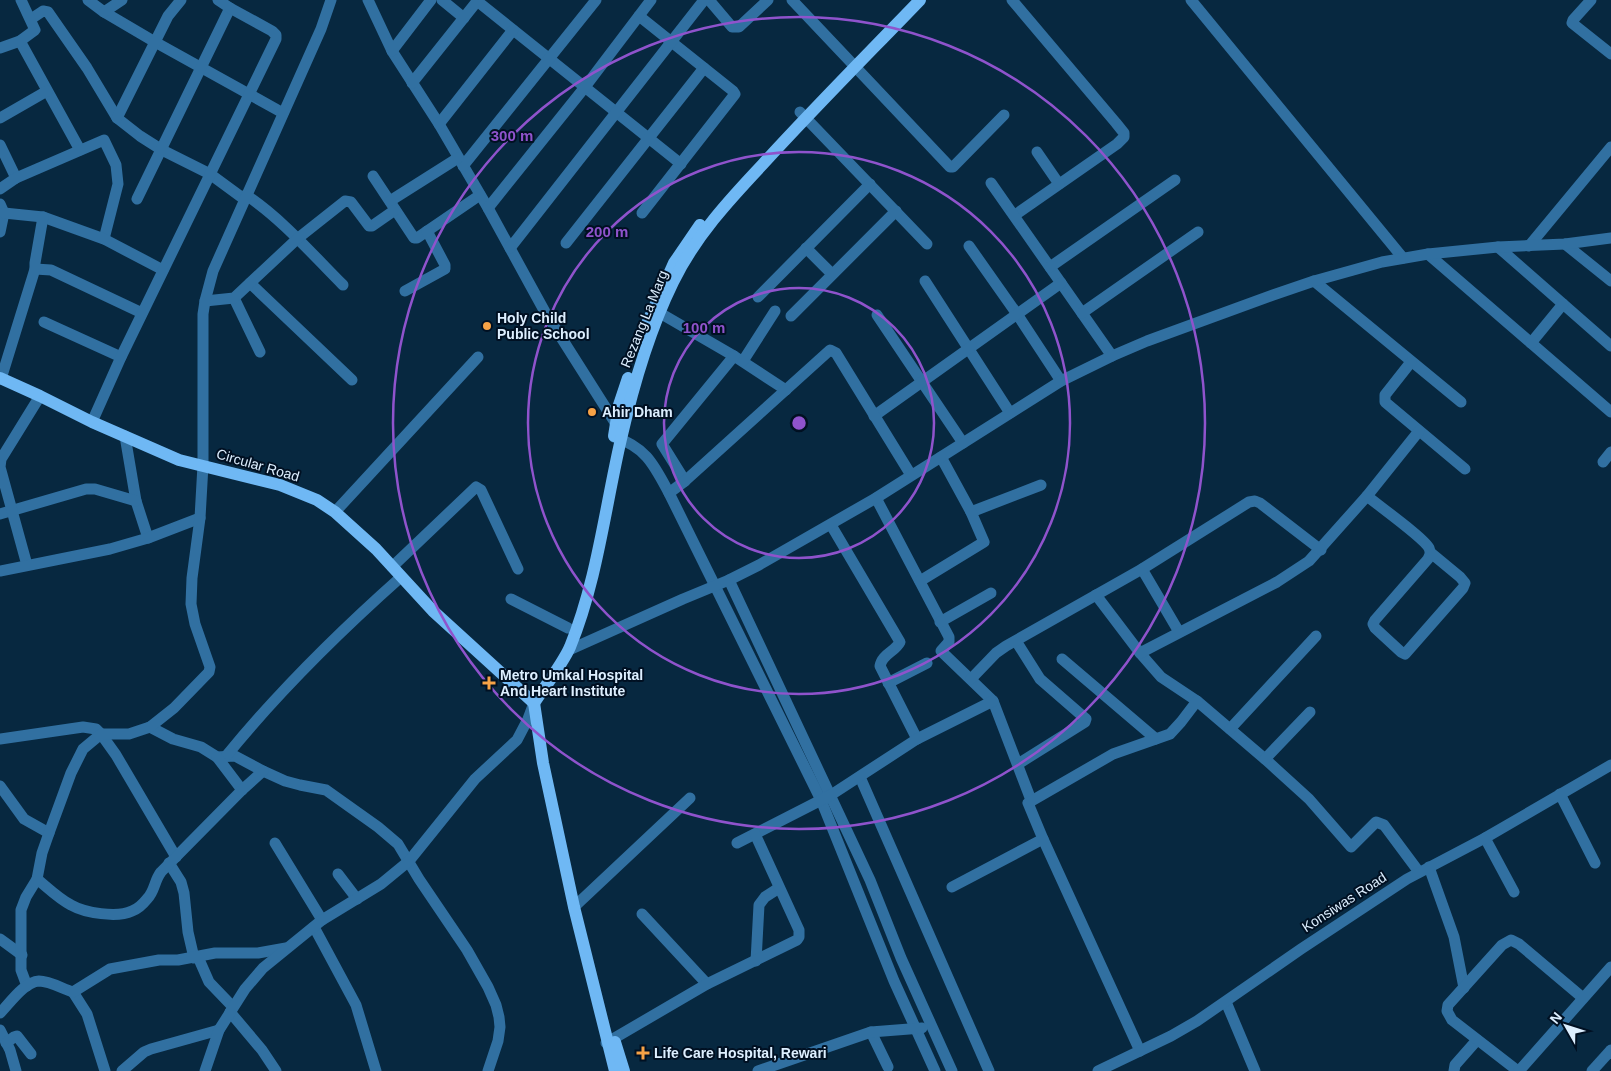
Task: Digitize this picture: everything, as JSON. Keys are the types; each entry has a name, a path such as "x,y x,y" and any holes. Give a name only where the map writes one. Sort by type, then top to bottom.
{"main road":[{"name":"Rezang La Marg","path":"852,65 909,0"},
{"name":"Rezang La Marg","path":"534,703 569,650 588,590 617,433 619,405 674,263 688,240 725,193 852,65 920,0"},
{"name":"Circular Road","path":"0,378 92,422 179,460 280,485 317,500 335,512 376,550 433,611 534,703"},
{"name":"Rezang La Marg","path":"556,669 604,505"},
{"path":"534,703 542,763 585,956 605,1027 624,1071"},
{"path":"610,1040 615,1071"}],"street":[{"path":"1,45 20,41 35,30 20,0"},
{"path":"88,0 104,12 155,42 283,113"},
{"path":"104,12 122,0"},
{"path":"117,118 155,42 173,9 181,0"},
{"path":"92,422 142,313 276,39 276,35 272,31 218,0"},
{"path":"27,986 21,970 21,910 26,897 37,879 42,853 49,833 71,773 83,749 101,734 129,734 150,727 174,708 209,672 210,667 195,624 191,604 192,578 200,518 203,465 204,301 213,271 331,0"},
{"path":"392,51 431,0"},
{"path":"442,0 464,18"},
{"path":"412,83 478,0 681,164"},
{"path":"204,301 234,298 297,239 345,201 351,202 369,226 372,226 392,206 460,162 596,0"},
{"path":"488,208 585,87 651,0"},
{"path":"510,248 704,0"},
{"path":"709,0 732,27 736,28 740,27 768,0"},
{"path":"792,0 950,167 953,167 1004,115"},
{"path":"1012,0 1124,133 1124,137 1117,144 1015,215"},
{"path":"1191,0 1403,258"},
{"path":"1591,0 1572,23 1611,54"},
{"path":"373,2 392,51 439,124 545,312 617,433 644,452 656,469 715,586 826,797 870,880 901,958 950,1066 930,1069 916,1029 894,981 826,797 729,580"},
{"path":"138,199 230,8"},
{"path":"31,19 43,11 48,12 87,68 117,118 162,150 210,174 256,202 297,239 343,285"},
{"path":"639,16 735,94 642,213"},
{"path":"439,124 514,30"},
{"path":"20,41 80,150"},
{"path":"566,243 704,68"},
{"path":"0,118 47,91"},
{"path":"803,114 927,244"},
{"path":"0,190 16,178 104,140 116,165 118,175 117,193 104,239"},
{"path":"0,145 16,178"},
{"path":"1529,246 1611,147"},
{"path":"1037,152 1059,184"},
{"path":"373,176 414,238 418,238 480,195"},
{"path":"1050,267 1175,180"},
{"path":"991,183 1112,356"},
{"path":"758,297 870,184"},
{"path":"0,232 2,208 43,217 104,239 163,270"},
{"path":"791,316 896,211"},
{"path":"0,378 36,269 35,263 43,217"},
{"path":"405,291 446,269 427,231"},
{"path":"1082,313 1198,232"},
{"path":"569,650 729,580 831,525 1061,381 1112,356 1186,326 1314,281 1403,258 1428,254 1565,244 1611,238"},
{"path":"1565,244 1611,281"},
{"path":"969,246 1061,381"},
{"path":"806,248 832,274"},
{"path":"1498,248 1611,346"},
{"path":"1428,254 1611,412"},
{"path":"36,269 51,270 142,313"},
{"path":"925,281 1010,413"},
{"path":"1314,281 1460,402"},
{"path":"250,283 352,380"},
{"path":"874,416 1061,283"},
{"path":"234,298 260,352"},
{"path":"1531,343 1563,304"},
{"path":"656,311 738,359 786,390"},
{"path":"644,452 662,444 738,359 776,311"},
{"path":"877,314 963,443"},
{"path":"44,322 121,357"},
{"path":"669,493 685,481 827,352 833,351 911,475"},
{"path":"335,512 478,357"},
{"path":"1411,362 1384,398 1388,404 1465,469"},
{"path":"27,565 0,467 1,459 40,396"},
{"path":"1140,653 1284,579 1309,562 1367,496 1419,431"},
{"path":"125,436 136,501 148,538"},
{"path":"662,444 685,481"},
{"path":"1603,462 1611,452"},
{"path":"920,581 983,544 984,538 941,457"},
{"path":"971,512 1041,486"},
{"path":"222,756 476,487 481,490 518,569"},
{"path":"0,514 86,489 95,489 136,501"},
{"path":"1367,496 1427,544 1431,553 1465,583 1464,588 1405,654 1384,637 1373,624 1431,553"},
{"path":"876,498 949,640 941,651 993,701 1032,800"},
{"path":"971,679 996,653 1142,569 1249,502 1260,502 1321,550"},
{"path":"0,571 110,549 148,538 200,518"},
{"path":"831,525 900,642 899,645 882,658 880,666 917,739"},
{"path":"1142,569 1179,632"},
{"path":"940,622 991,592"},
{"path":"1096,595 1140,653 1161,677 1197,701 1265,759 1313,804 1351,847 1376,822 1384,825 1424,869 1454,937 1464,988"},
{"path":"511,599 568,628"},
{"path":"1230,729 1316,636"},
{"path":"1016,641 1040,678 1086,719 1085,722 1018,764"},
{"path":"1062,659 1156,739"},
{"path":"888,683 927,663"},
{"path":"737,843 826,797 917,739 993,701"},
{"path":"1140,1051 1028,804 1113,754 1170,734 1197,701"},
{"path":"205,1071 219,1030 245,989 263,968 318,924 381,884 409,861 475,779 517,740 528,720 534,703"},
{"path":"1265,759 1310,712"},
{"path":"150,727 173,739 222,756 240,758 263,772 300,785 326,790 337,796 398,844 425,889 468,950 496,1005 500,1027 498,1042 488,1071"},
{"path":"0,739 83,728 96,730 101,734 116,755 173,860 184,893 188,932 196,957 209,982 276,1071"},
{"path":"222,756 242,790"},
{"name":"Konsiwas Road","path":"1098,1071 1170,1036 1226,1002 1329,930 1424,869 1484,838 1611,765"},
{"path":"37,879 69,904 81,910 112,914 130,912 141,905 154,892 157,877 173,860 242,790 263,772"},
{"path":"860,777 990,1071"},
{"path":"0,786 24,819 49,833"},
{"path":"1560,794 1595,863"},
{"path":"574,908 690,798"},
{"path":"610,1040 707,984 794,942 799,937 799,930 755,834"},
{"path":"1484,838 1514,892"},
{"path":"952,887 1043,839"},
{"path":"275,844 318,924 356,1005 376,1071"},
{"path":"338,874 357,899"},
{"path":"756,961 759,905 765,897 779,888"},
{"path":"642,914 707,984"},
{"path":"0,939 22,954"},
{"path":"1582,998 1519,944 1510,940 1502,945 1448,1005 1447,1011 1452,1020 1518,1071 1611,967"},
{"path":"73,992 110,969 159,960 196,957 224,952 252,953 286,948"},
{"path":"0,1013 27,986 39,981 73,992 87,1014 105,1071"},
{"path":"1226,1002 1255,1071"},
{"path":"758,1071 871,1032 933,1027"},
{"path":"0,1030 16,1071"},
{"path":"122,1071 144,1052 151,1049 219,1030"},
{"path":"871,1032 886,1070"},
{"path":"6,1042 17,1036 31,1054"},
{"path":"1454,1071 1455,1065 1477,1040"},
{"path":"1592,1071 1611,1050"}],"place":[{"name":"Holy Child Public School","path":"487,326"},
{"name":"Ahir Dham","path":"592,412"},
{"name":"Metro Umkal Hospital And Heart Institute","path":"489,683"},
{"name":"Life Care Hospital, Rewari","path":"643,1053"}]}
